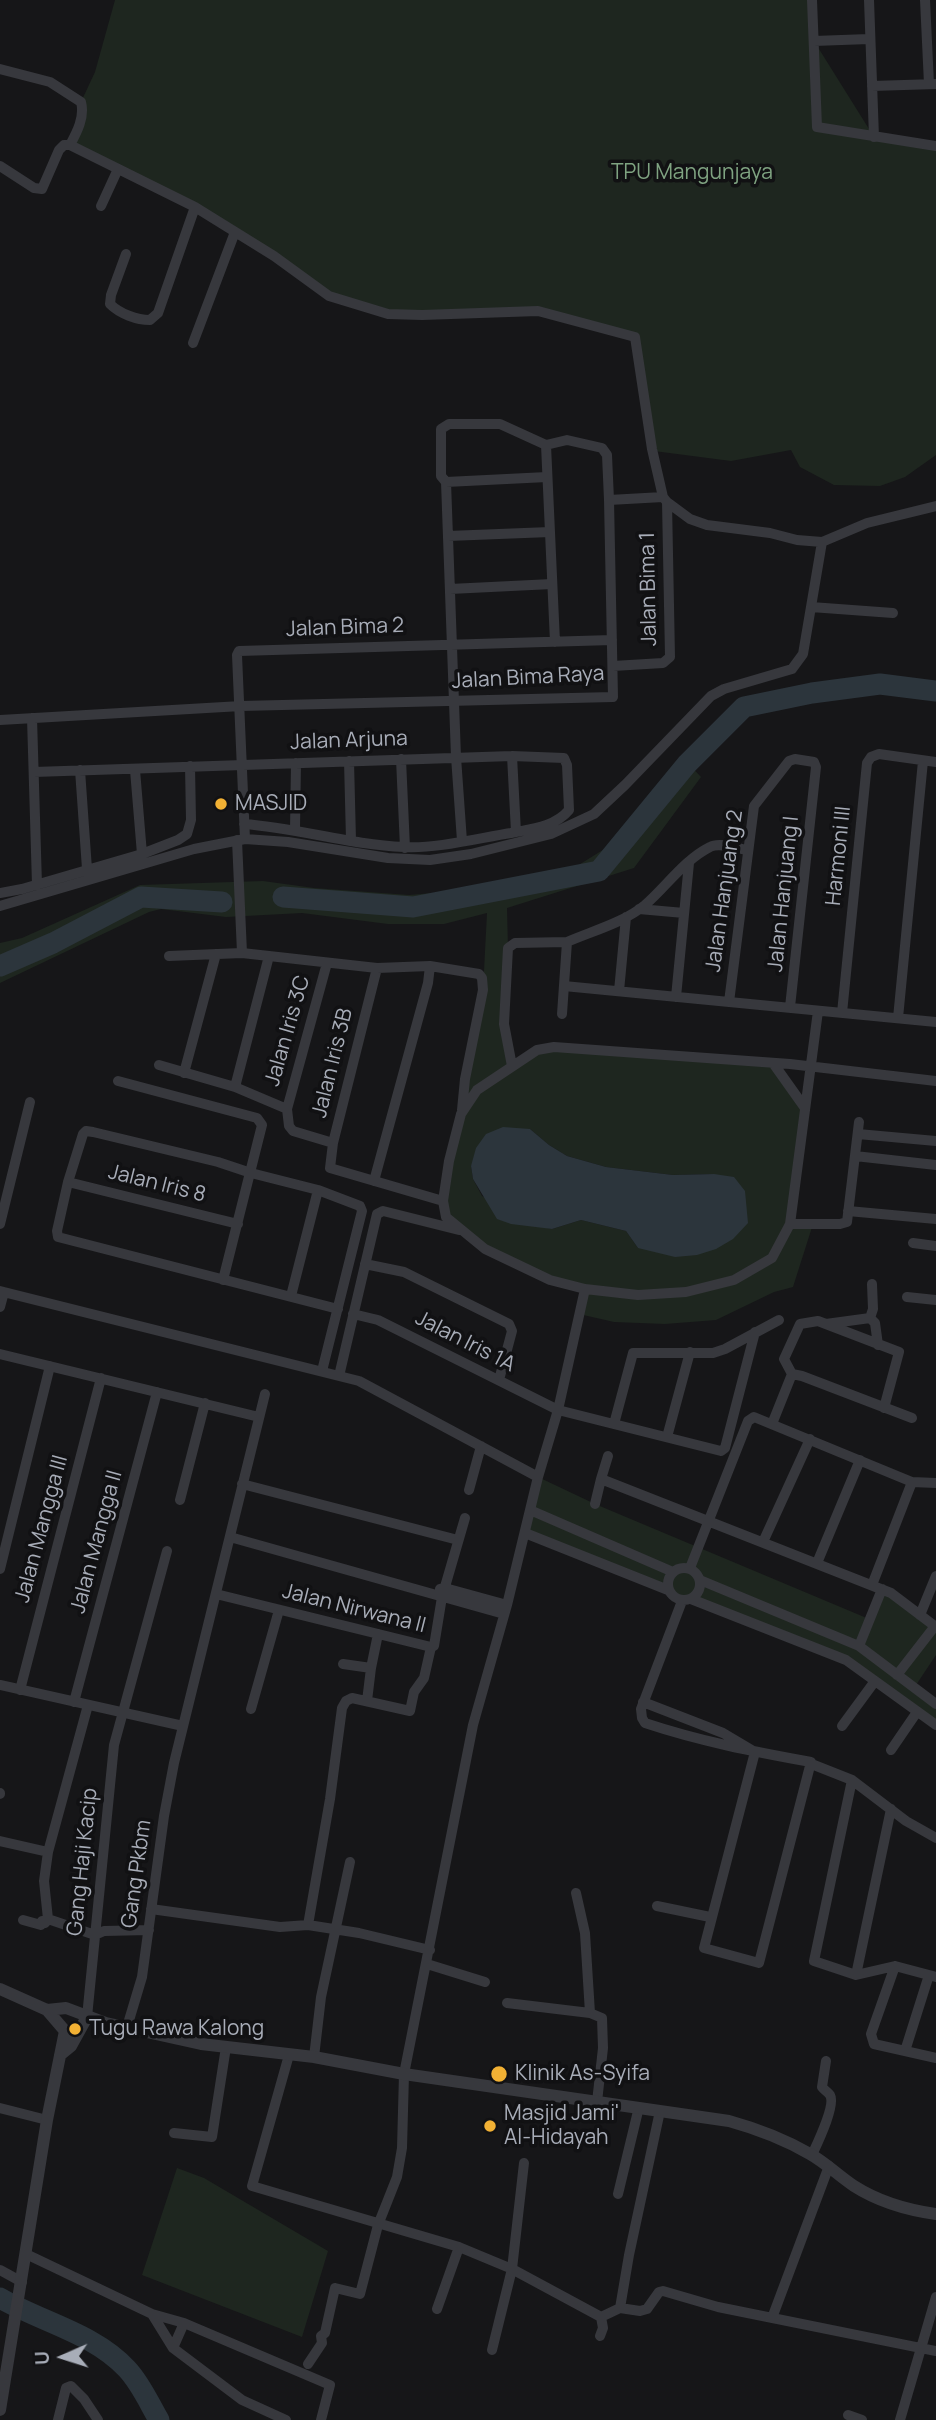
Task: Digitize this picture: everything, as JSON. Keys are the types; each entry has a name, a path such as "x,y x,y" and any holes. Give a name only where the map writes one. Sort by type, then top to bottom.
{"street":[{"path":"812,0 817,127 936,146"},
{"path":"869,0 874,137"},
{"path":"872,86 933,84 932,30 925,0"},
{"path":"814,41 869,39"},
{"path":"0,68 50,82 81,102 81,120 70,145"},
{"path":"0,166 34,188 42,189 59,150 64,145 70,145 195,208 274,256 329,296 388,314 538,311 635,337 652,449 665,499 690,519 707,525 770,533 797,540 822,541 867,523 936,506"},
{"path":"101,206 118,169"},
{"path":"126,254 110,304 126,314 150,320 158,313 195,208"},
{"path":"193,343 235,232"},
{"path":"462,841 456,757 446,482 441,476 442,429 445,425 500,424 546,445 555,642"},
{"name":"Jalan Bima Raya","path":"0,720 241,706 613,697 607,455 602,448 567,440 546,445"},
{"path":"446,482 547,477"},
{"path":"609,500 665,499"},
{"name":"Jalan Bima 1","path":"613,666 663,663 670,657 665,499"},
{"path":"448,536 550,532"},
{"path":"0,906 194,849 241,839 288,842 388,858 430,860 471,854 551,834 594,814 711,695 796,666 803,654 822,541"},
{"path":"450,589 552,584"},
{"path":"811,607 894,613"},
{"name":"Jalan Bima 2","path":"241,706 237,655 239,651 611,640"},
{"path":"241,706 244,824 239,874 242,953"},
{"path":"32,718 37,885"},
{"name":"Harmoni III","path":"842,1013 867,763 871,757 879,754 936,762"},
{"path":"244,824 295,829 405,848 516,832 512,756"},
{"name":"Jalan Arjuna","path":"34,772 456,757 564,758 570,780 570,807 559,821 516,832"},
{"path":"401,759 405,848"},
{"path":"349,761 351,840"},
{"name":"Jalan Hanjuang 2","path":"729,1002 754,806 789,761 814,762 817,767 815,785"},
{"path":"898,1018 923,761"},
{"path":"295,829 296,763"},
{"path":"0,893 142,854 187,834 191,820 190,766"},
{"path":"80,769 87,869"},
{"path":"135,770 142,854"},
{"name":"Jalan Hanjuang I","path":"790,1007 815,785"},
{"path":"512,1066 504,1024 508,948 515,943 566,942 626,918 689,863 713,846 747,850"},
{"path":"676,997 689,863"},
{"path":"639,909 684,914"},
{"path":"619,991 626,918"},
{"path":"562,1014 566,942"},
{"path":"169,956 242,953 377,968 430,966 479,974 483,990 465,1079 461,1114 449,1161 443,1201 446,1217 485,1249 529,1271 585,1290 638,1295 686,1292 734,1280 772,1258 790,1224 815,1010"},
{"path":"184,1073 216,954"},
{"path":"235,1087 269,956"},
{"name":"Jalan Iris 3C","path":"287,1109 327,962"},
{"path":"430,966 428,983 374,1181 443,1201"},
{"name":"Jalan Iris 3B","path":"374,1181 330,1168 333,1143 377,968"},
{"path":"564,986 936,1022"},
{"path":"461,1114 477,1090 537,1050 554,1047 809,1065 936,1081"},
{"path":"773,1062 805,1108"},
{"path":"159,1065 235,1087 287,1109 289,1126 293,1131 333,1143"},
{"path":"118,1081 257,1118 262,1125 223,1280"},
{"path":"0,1221 30,1102"},
{"path":"790,1224 847,1222 859,1122"},
{"path":"322,1371 338,1309 362,1211 360,1206 318,1190 218,1162 86,1131 83,1134 68,1182 58,1237 338,1309"},
{"path":"858,1134 936,1141"},
{"path":"855,1156 936,1165"},
{"name":"Jalan Iris 8","path":"68,1182 238,1224"},
{"path":"291,1296 318,1190"},
{"path":"339,1376 377,1214 383,1211 460,1230"},
{"path":"848,1211 936,1219"},
{"path":"913,1244 936,1246"},
{"path":"365,1264 404,1272 509,1324 512,1331 499,1380"},
{"path":"870,1318 873,1309 872,1284"},
{"path":"308,2364 322,2343 321,2336 325,2333 335,2288 360,2294 378,2225 397,2177 402,2148 404,2074 473,1725 558,1410 585,1290"},
{"path":"0,1307 2,1291 359,1381 538,1477"},
{"path":"907,1297 936,1300"},
{"name":"Jalan Iris 1A","path":"353,1314 378,1320 558,1410 721,1451 754,1332"},
{"path":"826,1324 870,1318"},
{"path":"870,1318 875,1323 878,1345"},
{"path":"614,1424 633,1353 713,1353 779,1320"},
{"path":"884,1408 900,1354 897,1350 818,1321 800,1324 784,1359 792,1374 802,1376 884,1408 912,1418"},
{"path":"667,1437 690,1352"},
{"path":"0,1354 259,1417"},
{"path":"0,1569 50,1366"},
{"path":"772,1424 792,1374"},
{"name":"Jalan Mangga III","path":"20,1690 101,1378"},
{"name":"Jalan Mangga II","path":"74,1702 157,1392"},
{"name":"Gang Pkbm","path":"127,2027 142,1977 164,1816 183,1726 265,1394"},
{"path":"180,1500 205,1404"},
{"path":"690,1568 750,1418 754,1417 810,1439 912,1482 936,1483"},
{"path":"762,1542 810,1439"},
{"path":"470,1490 481,1447"},
{"path":"595,1504 608,1456"},
{"path":"817,1563 860,1460"},
{"path":"601,1479 891,1593 935,1626 897,1675"},
{"path":"859,1646 912,1482"},
{"path":"242,1484 458,1540"},
{"path":"530,1510 673,1572"},
{"name":"Jalan Nirwana II","path":"216,1594 431,1647 434,1646 443,1593 465,1518"},
{"path":"525,1533 668,1590 674,1597 846,1660 936,1725"},
{"path":"230,1537 429,1592 505,1609"},
{"name":"Gang Haji Kacip","path":"87,2017 114,1745 167,1551"},
{"path":"668,1590 668,1580 673,1572 681,1567 696,1572 700,1580 698,1594 687,1600 643,1702 640,1714 645,1723 695,1739 811,1762 759,1963 704,1949 710,1917 755,1752"},
{"path":"920,1615 936,1576"},
{"path":"700,1580 859,1646 936,1704"},
{"path":"251,1709 279,1610"},
{"path":"367,1701 378,1634"},
{"path":"308,1925 330,1799 342,1708 346,1701 352,1698 411,1710 414,1692 424,1678 431,1647"},
{"path":"343,1664 371,1668"},
{"path":"842,1726 876,1681"},
{"path":"0,1685 183,1726"},
{"path":"643,1702 723,1733 755,1752"},
{"path":"23,1920 41,1925 48,1919 44,1881 48,1852 88,1705"},
{"path":"891,1750 917,1712"},
{"path":"814,1766 852,1780 906,1821 936,1838"},
{"path":"852,1780 814,1961 856,1975 895,1966 933,1976 905,2051"},
{"path":"856,1975 891,1809"},
{"path":"0,1840 48,1852"},
{"path":"314,2057 321,1997 350,1862"},
{"path":"576,1893 585,1933 590,2013"},
{"path":"657,1906 710,1917"},
{"path":"151,1909 280,1927 308,1925 430,1950"},
{"path":"48,1919 95,1935 104,1931 149,1930"},
{"path":"427,1964 485,1982"},
{"path":"895,1966 871,2038 874,2044 936,2058"},
{"path":"0,1989 47,2010 65,2031 47,2120 0,2410"},
{"path":"507,2003 590,2013 603,2018 603,2048 597,2102"},
{"path":"47,2010 66,2008 87,2017 201,2044 314,2057 404,2074 729,2121 760,2129 812,2155 874,2198 903,2208 936,2214"},
{"path":"60,2055 71,2046 87,2017"},
{"path":"174,2133 212,2137 226,2048"},
{"path":"289,2055 252,2186 459,2247 512,2269 601,2317"},
{"path":"812,2155 828,2118 831,2102 830,2095 822,2087 826,2061"},
{"path":"618,2194 639,2107"},
{"path":"0,2108 47,2120"},
{"path":"620,2308 660,2110"},
{"path":"492,2350 512,2269 524,2163"},
{"path":"772,2318 829,2166"},
{"path":"437,2309 459,2247"},
{"path":"26,2254 152,2314 184,2323 330,2385 321,2420"},
{"path":"0,2270 22,2282"},
{"path":"601,2317 620,2308 647,2309 659,2292 663,2291 718,2307 936,2351"},
{"path":"900,2420 936,2297"},
{"path":"152,2314 173,2347 242,2400 286,2420"},
{"path":"600,2336 601,2317"},
{"path":"173,2347 184,2323"},
{"path":"58,2420 66,2388 71,2386 97,2420"},
{"path":"848,2415 862,2420"}],"green space":[{"name":"TPU Mangunjaya","path":"115,0 812,0 814,41 874,137 936,146 936,455 905,477 880,486 834,485 800,467 791,450 731,461 654,451 631,335 538,311 388,314 329,296 235,232 70,145 81,102 95,72"},
{"path":"681,756 701,777 634,868 507,908 504,1024 512,1065 537,1050 773,1063 805,1108 790,1223 813,1224 793,1287 774,1292 716,1320 665,1324 614,1322 579,1314 585,1289 485,1249 446,1217 443,1201 483,990 487,913 444,924 388,924 302,913 226,917 161,909 149,912 0,983 0,943 22,938 140,885 263,881 409,895 469,890 535,878 577,866 606,848","holes":["530,1129 567,1156 606,1167 673,1175 714,1174 638,1248 626,1231 581,1220 552,1229 533,1225 482,1196 473,1179 471,1166"]},
{"path":"538,1477 595,1504 869,1619 882,1589 936,1627 936,1655 914,1688 936,1704 936,1725 846,1660 691,1599 678,1599 668,1590 525,1533"},
{"path":"177,2168 204,2178 328,2251 302,2337 142,2275"}],"shaded area":[{"path":"503,1127 530,1129 567,1156 606,1167 673,1175 714,1174 734,1177 745,1191 748,1223 733,1239 716,1249 697,1255 675,1257 638,1248 626,1231 581,1220 552,1229 511,1224 497,1219 473,1179 471,1166 476,1148 486,1134"}],"waterway":[{"path":"283,897 413,907 599,871 687,764 744,707 812,693 880,684 936,691"},
{"path":"0,966 53,943 141,897 222,902"},
{"path":"0,2298 83,2337 114,2357 136,2381 159,2420"}],"place":[{"name":"MASJID","path":"221,804"},
{"name":"Tugu Rawa Kalong","path":"75,2029"},
{"name":"Klinik As-Syifa","path":"499,2074"},
{"name":"Masjid Jami' Al-Hidayah","path":"490,2126"}]}
